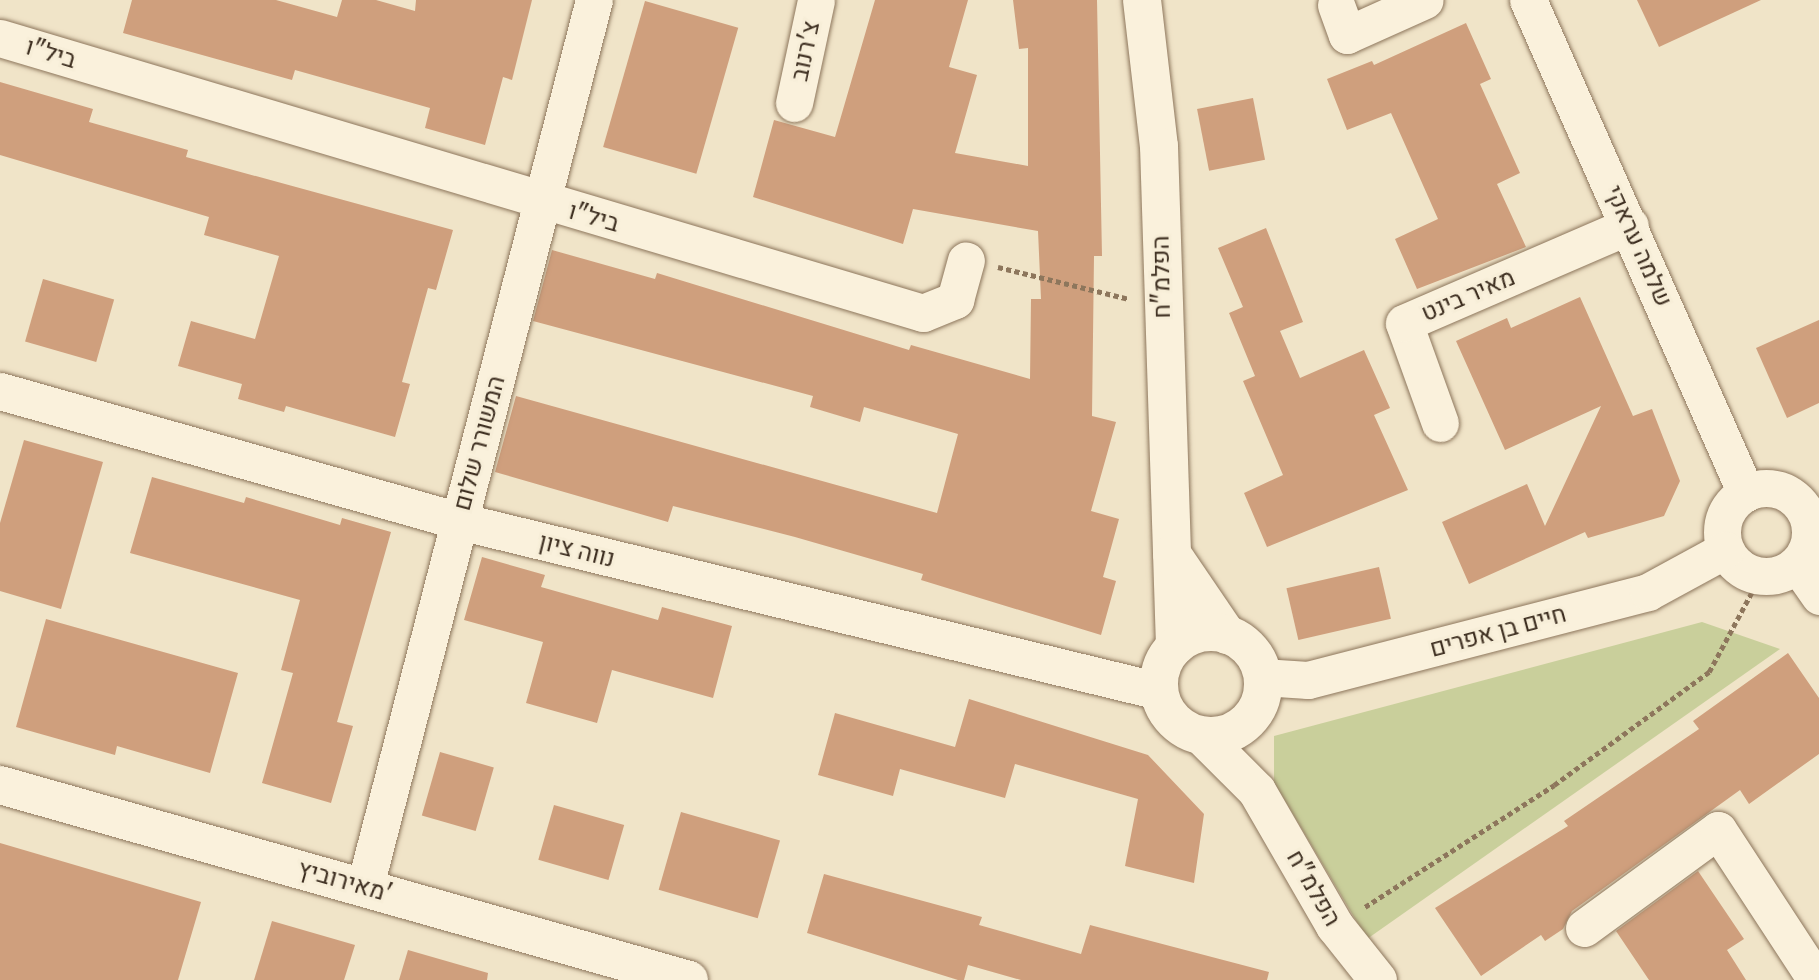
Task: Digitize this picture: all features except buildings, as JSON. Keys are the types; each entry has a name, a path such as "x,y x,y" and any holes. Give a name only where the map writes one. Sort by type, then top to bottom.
{"street":[{"name":"המשורר שלום","path":"365,886 594,0"},
{"name":"צ'רנוב","path":"794,103 816,0"},
{"name":"הפלמ\"ח","path":"1142,0 1159,146 1161,307 1175,647 1165,660 1159,691 1173,720 1202,736 1257,791 1335,926 1378,980"},
{"path":"1336,5 1347,35 1425,0"},
{"name":"שלמה עראקי","path":"1528,0 1630,225 1746,493"},
{"name":"ביל\"ו","path":"0,38 542,202 923,313 955,300 967,260"},
{"name":"מאיר בינט","path":"1440,424 1404,323 1630,225"},
{"name":"נווה ציון","path":"0,391 459,521 1159,691"},
{"path":"1759,488 1786,493 1812,509 1810,540 1797,564 1760,577 1740,567 1725,550 1723,524 1746,493 1759,488"},
{"name":"חיים בן אפרים","path":"1262,677 1308,680 1648,592 1725,550"},
{"path":"1172,554 1227,635 1251,651 1262,677"},
{"path":"1797,564 1819,596"},
{"path":"1175,647 1199,633 1227,635"},
{"name":"הפלמ\"ח","path":"1257,791 1249,720 1258,708 1262,677"},
{"path":"1202,736 1235,731 1249,720"},
{"name":"מאירוביץ'","path":"0,785 365,886 688,980"},
{"path":"1584,928 1718,830 1815,971"}],"path":[{"path":"967,260 1161,307"},
{"path":"1335,926 1555,785 1709,672 1760,577"}],"green space":[{"path":"1702,622 1780,649 1367,939 1274,782 1274,736"}]}
